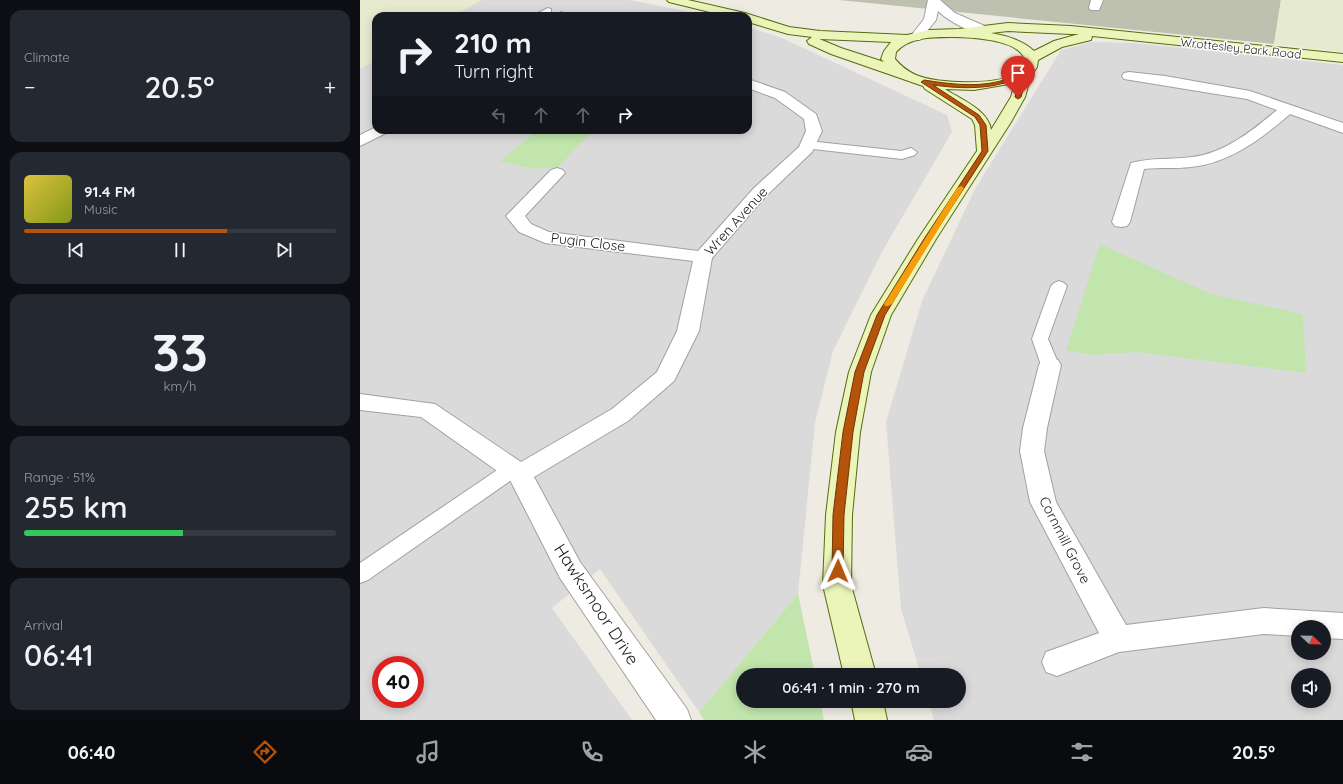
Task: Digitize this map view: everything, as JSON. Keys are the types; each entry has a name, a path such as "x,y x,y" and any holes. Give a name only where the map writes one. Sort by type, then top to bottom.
{"street":[{"path":"673,0 724,12"},
{"path":"934,1 945,14 983,30"},
{"path":"898,71 890,64 888,56 892,48 912,38 930,20 934,1"},
{"path":"752,19 788,30 836,51 898,71 924,82 977,116 983,125 985,151"},
{"name":"Wrottesley Park Road","path":"959,33 1035,27 1343,58"},
{"path":"788,30 834,37 912,38 940,33 984,35 1007,41 1024,49 1032,59 1031,67 1024,74 1006,82 980,86 951,86 924,82"},
{"name":"Wrottesley Park Road","path":"1032,59 1044,50 1067,41 1086,37 1139,38"},
{"path":"858,668 837,585 839,515 848,432 860,372 881,315 927,239 985,151 1018,97 1024,74"},
{"path":"1129,76 1166,74 1250,94 1343,128"},
{"name":"Wren Avenue","path":"516,472 620,415 666,376 688,331 703,257 760,192 806,149 814,131 812,117 780,95 752,84"},
{"path":"1120,222 1137,166 1147,163 1199,161 1228,152 1251,138 1288,108"},
{"path":"360,141 373,134"},
{"name":"Pugin Close","path":"557,173 515,216 525,228 545,237 703,257"},
{"name":"Cornmill Grove","path":"1050,365 1034,428 1032,450 1042,502 1118,639"},
{"name":"Hawksmoor Drive","path":"360,402 427,410 516,472 570,570 675,720"},
{"path":"1057,662 1118,639 1264,621 1343,626"},
{"path":"868,708 871,720"}],"lane":[{"path":"808,145 902,155 910,152"},
{"path":"1050,365 1041,347 1040,339 1058,286"},
{"path":"360,574 516,472"}],"shaded area":[{"path":"360,0 482,0 460,12 372,12 372,62 360,69"},
{"path":"480,0 630,0 690,12 458,12"},
{"path":"839,0 1281,0 1274,44"},
{"path":"1281,0 1343,0 1343,52 1274,44"},
{"path":"752,28 782,38 947,115 952,132 883,250 833,351 815,423 798,594 699,712 600,569 552,608 632,720 360,720 360,66 372,59 372,134 752,134"},
{"path":"1092,42 1136,43 1343,65 1343,720 934,720 931,708 966,708 966,668 919,668 901,609 886,422 922,301 975,189 1061,50"}],"green space":[{"path":"533,134 590,134 558,167 535,169 500,161"},
{"path":"1100,244 1211,294 1303,314 1306,373 1136,352 1091,355 1066,350"},
{"path":"798,594 814,668 736,668 736,708 821,708 824,720 704,720 699,712"}],"slow traffic":[{"path":"888,304 927,239 961,188"}],"route":[{"path":"838,571 839,515 848,432 860,372 881,315 927,239 985,151 983,125 977,116 924,82 951,86 980,86 1006,82 1024,74 1018,97"}]}
